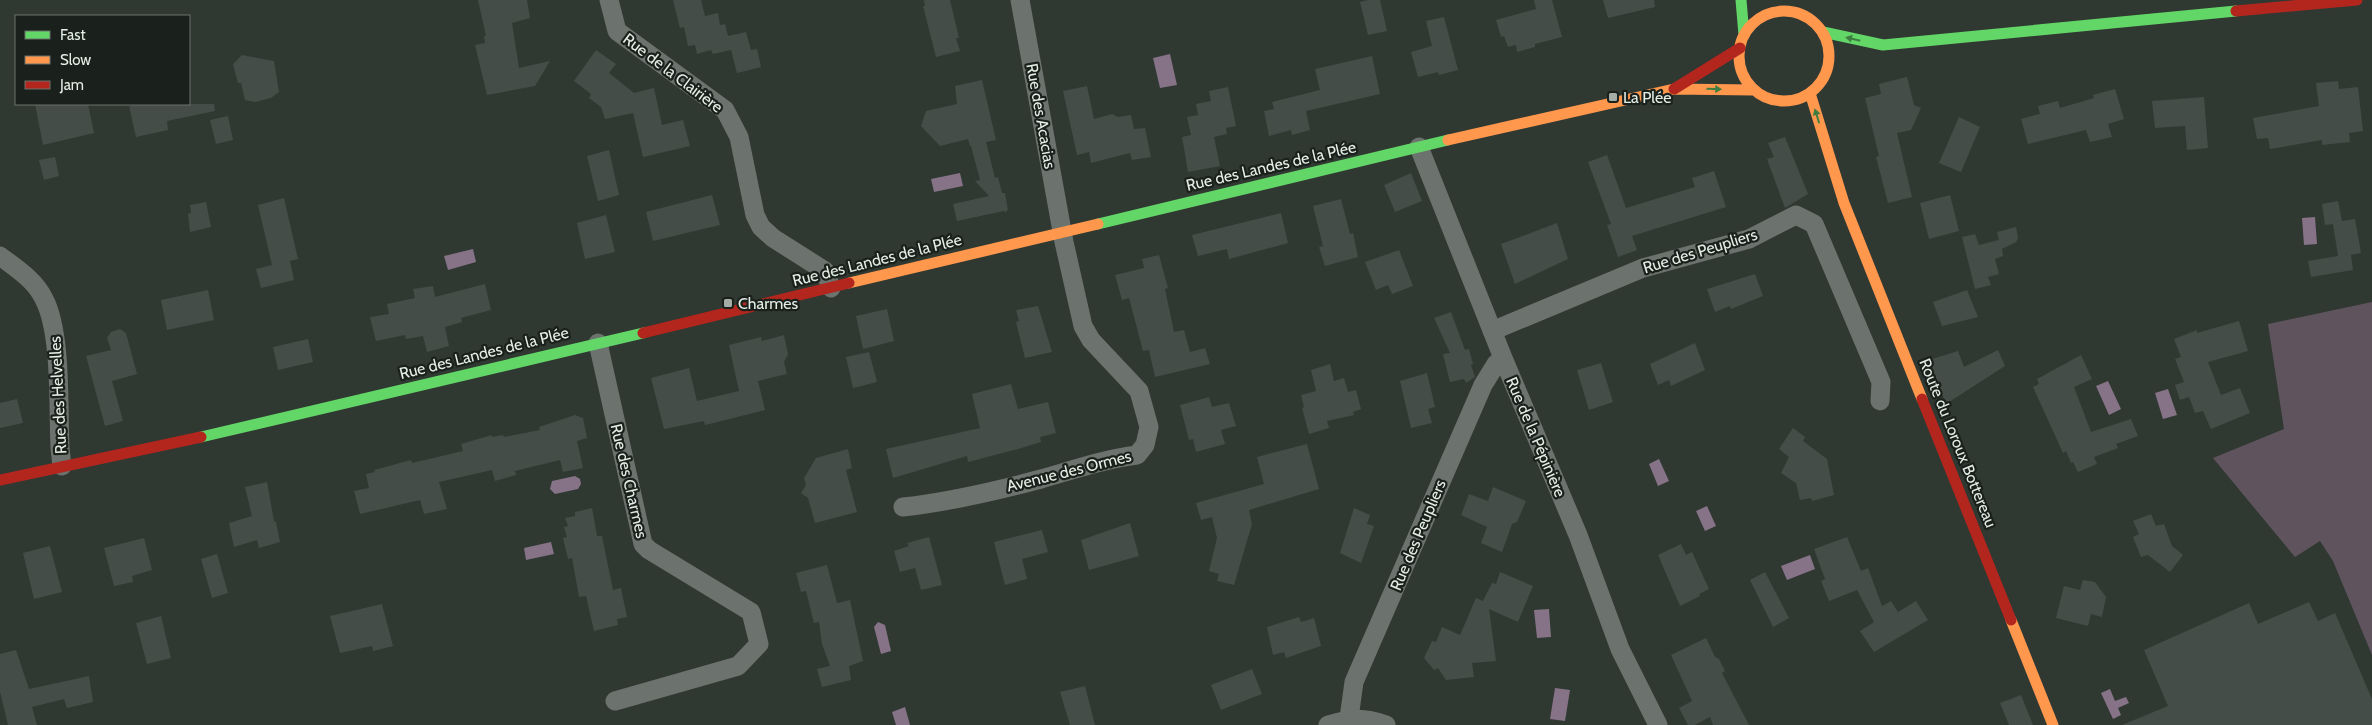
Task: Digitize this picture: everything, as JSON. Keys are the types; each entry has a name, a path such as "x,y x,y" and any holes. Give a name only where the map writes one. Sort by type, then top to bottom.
{"street":[{"name":"Rue de la Clairière","path":"609,0 617,31 725,110 739,137 755,215 761,227 773,238 825,271 831,288"},
{"name":"Rue des Acacias","path":"1020,0 1062,232"},
{"path":"1741,0 1744,35 1740,48 1740,63 1744,78 1753,90 1765,97 1795,105 1822,81 1828,67 1829,47 1822,32 1812,20 1797,13 1782,11 1767,14 1754,23 1744,35"},
{"path":"1770,0 1782,11"},
{"path":"1822,32 1883,45 2092,23 2357,0"},
{"path":"1868,52 1883,45"},
{"name":"Rue des Landes de la Plée","path":"1674,89 1740,48"},
{"path":"1828,67 1844,61"},
{"name":"Rue des Landes de la Plée","path":"0,480 241,429 1419,147 1674,89 1753,90"},
{"name":"Route du Loroux Bottereau","path":"1810,93 1834,172 2053,725"},
{"name":"Route du Loroux Bottereau","path":"1807,126 1834,172"},
{"name":"Rue de la Pépinière","path":"1419,147 1503,358 1578,535 1620,649 1658,725"},
{"name":"Rue des Peupliers","path":"1492,331 1643,268 1749,239 1796,215 1814,224 1881,382 1880,401"},
{"name":"Avenue des Ormes","path":"903,507 933,504 1040,479 1114,457 1137,455 1144,445 1149,427 1139,392 1086,333 1062,232"},
{"name":"Rue des Helvelles","path":"0,256 24,274 44,298 55,332 62,466"},
{"name":"Rue des Charmes","path":"598,342 643,544 649,550 751,612 758,644 738,666 615,700"},
{"name":"Rue des Peupliers","path":"1349,718 1354,682 1483,385 1496,364 1503,358"},
{"path":"1328,725 1349,718 1370,720 1386,725"}],"shaded area":[{"path":"1170,54 1177,85 1160,88 1153,58"},
{"path":"960,173 963,186 934,192 931,179"},
{"path":"2315,217 2317,244 2304,245 2302,218"},
{"path":"473,249 476,262 448,270 444,256"},
{"path":"2372,302 2372,655 2333,561 2320,541 2295,557 2213,458 2284,429 2268,324"},
{"path":"2108,381 2121,409 2109,415 2096,386"},
{"path":"2168,389 2177,415 2163,419 2155,393"},
{"path":"1659,459 1669,481 1658,486 1649,464"},
{"path":"575,476 580,479 581,484 578,489 555,494 550,489 552,481"},
{"path":"1707,506 1716,526 1705,531 1696,511"},
{"path":"551,542 554,554 526,560 524,548"},
{"path":"1810,555 1815,569 1787,580 1781,566"},
{"path":"1549,609 1551,637 1537,638 1534,610"},
{"path":"878,622 885,625 891,651 881,654 874,627"},
{"path":"1555,688 1570,690 1565,721 1550,719"},
{"path":"2110,689 2115,701 2126,697 2129,703 2118,708 2121,715 2113,719 2101,693"},
{"path":"905,707 910,725 896,725 892,712"}],"building":[{"path":"478,0 527,0 530,18 512,23 519,68 550,61 535,86 487,95 475,45 485,43 484,36 486,36"},
{"path":"673,0 701,0 705,16 718,13 720,25 725,24 728,36 746,32 751,50 757,49 761,67 737,73 731,50 713,54 711,50 697,54 695,45 688,46 684,27 680,28"},
{"path":"924,0 950,0 959,38 956,38 960,51 936,57 923,6 925,6"},
{"path":"1380,0 1387,31 1368,35 1360,2"},
{"path":"1534,0 1552,0 1562,37 1535,44 1535,47 1517,52 1516,45 1508,47 1504,36 1501,37 1496,20 1536,9"},
{"path":"1603,0 1654,0 1655,7 1608,18"},
{"path":"1444,17 1458,70 1439,75 1438,72 1418,77 1411,52 1432,46 1426,21"},
{"path":"596,50 616,64 609,73 634,93 654,88 662,125 683,120 690,146 643,157 633,113 605,119 601,107 589,98 591,94 574,81"},
{"path":"242,55 274,61 279,92 271,98 255,102 245,100 241,83 238,83 233,64"},
{"path":"1372,56 1380,94 1306,111 1310,130 1292,135 1291,130 1269,136 1264,111 1274,109 1272,102 1320,90 1315,69"},
{"path":"1907,77 1914,105 1921,108 1911,130 1897,133 1912,197 1888,203 1876,157 1879,156 1865,98 1881,94 1879,84"},
{"path":"982,80 996,140 986,142 995,178 998,177 1002,193 1005,193 1008,210 1006,213 1004,211 957,221 953,204 989,196 975,181 980,180 971,146 968,139 940,146 921,126 926,111 957,104 955,86"},
{"path":"2338,81 2339,89 2358,87 2363,131 2349,133 2350,142 2322,145 2322,140 2270,149 2268,138 2257,139 2253,118 2319,106 2316,83"},
{"path":"1087,86 1094,119 1112,114 1118,117 1131,115 1134,129 1145,128 1151,157 1132,160 1130,153 1091,163 1089,152 1077,155 1063,91"},
{"path":"1228,87 1236,126 1226,128 1227,134 1214,137 1220,166 1188,172 1182,137 1191,135 1187,117 1198,115 1196,104 1211,101 1209,91"},
{"path":"2115,89 2124,119 2108,124 2112,137 2090,142 2086,130 2028,144 2021,119 2040,114 2038,106 2058,101 2060,108 2094,98 2093,95"},
{"path":"2204,97 2208,148 2187,150 2185,126 2155,128 2152,101"},
{"path":"214,104 215,111 167,121 168,130 136,137 129,106"},
{"path":"35,105 88,105 94,133 43,145"},
{"path":"228,116 233,140 216,144 210,120"},
{"path":"1959,117 1980,127 1961,172 1939,163"},
{"path":"1785,137 1808,194 1785,208 1767,159 1774,157 1768,143"},
{"path":"609,150 619,195 598,201 587,156"},
{"path":"1607,155 1626,208 1695,187 1692,178 1714,171 1726,207 1632,236 1637,250 1618,257 1607,225 1611,224 1588,162"},
{"path":"55,157 59,176 44,180 39,160"},
{"path":"1411,173 1422,201 1395,212 1384,185"},
{"path":"712,195 720,225 653,241 646,212"},
{"path":"1950,195 1959,231 1929,239 1920,203"},
{"path":"284,198 298,259 290,261 294,280 261,288 256,269 272,265 258,205"},
{"path":"1341,199 1350,234 1353,233 1358,257 1325,266 1319,247 1323,246 1313,206"},
{"path":"2338,201 2342,221 2355,219 2361,253 2351,255 2353,270 2311,277 2308,261 2338,256 2333,224 2325,225 2322,204"},
{"path":"206,202 211,227 190,232 188,214 191,213 190,205"},
{"path":"1281,213 1288,243 1229,259 1227,249 1198,256 1192,235"},
{"path":"606,215 615,252 585,259 577,223"},
{"path":"1557,223 1568,259 1515,284 1501,244"},
{"path":"2016,227 2018,238 2016,242 2002,249 2003,256 1995,259 1999,274 1988,277 1991,285 1975,289 1962,237 1975,234 1979,245 1999,240 1997,232"},
{"path":"1399,250 1413,286 1392,294 1388,285 1376,290 1365,262"},
{"path":"1159,255 1168,288 1165,289 1174,332 1184,330 1190,352 1205,348 1210,364 1155,377 1149,350 1143,351 1129,298 1122,300 1115,275 1144,268 1142,259"},
{"path":"1755,274 1763,296 1731,309 1730,306 1715,312 1707,289"},
{"path":"485,284 491,310 461,318 462,322 445,327 449,346 427,352 423,336 406,339 405,335 376,341 370,317 389,314 387,304 415,298 413,289 433,286 435,297"},
{"path":"208,290 214,320 167,330 161,300"},
{"path":"1967,290 1978,317 1942,326 1933,302"},
{"path":"1038,306 1052,352 1025,358 1016,322 1019,321 1016,310"},
{"path":"887,309 894,341 863,349 856,316"},
{"path":"1451,312 1465,350 1469,349 1473,364 1471,365 1475,377 1466,383 1464,379 1450,382 1443,354 1450,353 1434,318"},
{"path":"2239,321 2248,351 2208,362 2221,395 2240,388 2250,413 2211,429 2203,411 2195,413 2189,397 2180,400 2175,385 2184,382 2175,359 2181,357 2174,339 2197,330 2197,333"},
{"path":"120,329 126,333 137,374 112,381 123,421 105,426 86,356 111,350 107,338 111,332"},
{"path":"784,335 788,354 784,362 787,374 758,381 765,410 705,425 704,421 664,429 651,378 689,368 697,401 739,391 729,345 761,337 762,341"},
{"path":"308,339 313,362 278,370 273,347"},
{"path":"1695,343 1705,370 1671,386 1669,380 1658,385 1650,364"},
{"path":"1998,350 2005,366 1946,404 1929,360 1958,351 1964,367"},
{"path":"869,352 877,382 853,388 846,357"},
{"path":"2081,355 2092,379 2074,387 2091,432 2131,419 2138,436 2116,444 2118,448 2094,457 2097,464 2078,472 2073,462 2071,463 2066,451 2063,453 2033,387 2039,384 2037,379"},
{"path":"1601,363 1613,402 1589,410 1577,370"},
{"path":"1330,364 1334,381 1344,378 1348,392 1356,390 1361,409 1353,412 1354,415 1327,421 1329,428 1309,434 1302,408 1304,407 1301,395 1316,391 1311,370"},
{"path":"1427,373 1435,407 1428,409 1432,423 1411,428 1400,381"},
{"path":"1011,384 1018,409 1048,402 1056,433 1040,437 1041,442 1018,449 968,462 967,456 893,478 886,449 980,428 972,394"},
{"path":"1209,397 1212,407 1229,403 1236,426 1221,430 1225,444 1196,452 1193,439 1189,440 1180,405"},
{"path":"17,399 23,423 0,428 0,403"},
{"path":"575,415 583,418 587,438 577,441 583,468 563,472 560,460 515,471 516,475 495,481 492,470 439,482 447,509 424,514 420,500 360,514 354,491 369,488 366,474 375,472 374,470 411,460 412,463 463,451 461,444 492,435 492,437 503,435 504,437 540,430 539,427"},
{"path":"1793,428 1805,437 1803,441 1827,459 1834,495 1812,501 1811,498 1800,500 1796,483 1781,473 1789,457 1779,449"},
{"path":"1307,444 1319,489 1249,510 1252,524 1234,585 1217,581 1219,574 1209,571 1217,538 1212,517 1201,520 1196,503 1264,484 1257,457"},
{"path":"848,449 852,468 846,470 857,512 815,523 808,498 801,493 806,485 804,478 816,458"},
{"path":"267,482 280,542 259,548 257,540 234,547 229,523 252,516 245,487"},
{"path":"1493,487 1526,501 1517,522 1512,524 1502,552 1481,543 1487,527 1461,515 1469,494 1488,501"},
{"path":"592,508 597,536 602,536 613,590 621,588 627,617 617,619 618,625 594,631 586,596 579,597 572,558 568,559 563,538 567,537 564,527 568,526 565,518 575,516 575,512"},
{"path":"1354,508 1370,515 1367,524 1374,526 1361,563 1340,553"},
{"path":"2151,514 2156,526 2164,524 2172,546 2183,555 2170,572 2148,555 2141,557 2133,537 2139,534 2133,521"},
{"path":"1130,523 1139,556 1089,570 1081,540"},
{"path":"1042,530 1048,552 1022,559 1027,579 1005,585 994,542"},
{"path":"929,537 942,585 921,590 915,568 900,572 894,551 909,546 907,543"},
{"path":"1847,537 1861,571 1868,568 1882,606 1891,601 1898,612 1916,601 1928,620 1874,652 1860,631 1874,622 1857,590 1829,601 1821,581 1825,579 1814,549"},
{"path":"144,538 152,570 132,576 133,582 114,586 104,548"},
{"path":"1681,544 1686,555 1692,552 1709,589 1680,606 1658,555"},
{"path":"50,546 62,592 34,599 23,553"},
{"path":"217,554 228,593 212,598 201,559"},
{"path":"827,565 837,603 850,600 863,661 849,666 851,680 822,687 817,669 830,666 822,644 819,622 814,623 806,591 801,592 796,573"},
{"path":"1500,572 1533,586 1518,622 1489,609 1496,661 1472,663 1474,677 1446,680 1438,668 1434,670 1424,658 1432,641 1436,642 1442,627 1460,635 1476,598 1483,601 1492,583 1496,584"},
{"path":"1765,572 1789,618 1773,627 1750,580"},
{"path":"2083,580 2095,582 2106,597 2102,617 2091,614 2088,626 2056,618 2064,586 2080,590"},
{"path":"2309,602 2318,621 2335,613 2372,699 2372,725 2122,725 2168,706 2144,650 2249,603 2258,624"},
{"path":"382,604 393,646 373,651 372,646 340,653 330,616"},
{"path":"161,616 171,658 147,664 136,623"},
{"path":"1299,617 1301,622 1314,618 1321,646 1286,658 1284,652 1273,655 1267,627"},
{"path":"1706,638 1715,657 1719,659 1725,671 1722,673 1749,725 1713,725 1710,717 1695,725 1688,725 1679,708 1692,701 1671,655"},
{"path":"16,650 29,689 89,676 93,702 67,708 64,699 32,707 37,725 8,725 0,692 0,654"},
{"path":"1252,669 1262,694 1221,710 1211,685"},
{"path":"1085,686 1095,725 1070,725 1060,692"},
{"path":"2021,695 2033,725 2009,725 2000,703"}],"traffic: fast":[{"path":"1741,0 1744,35"},
{"path":"1823,32 1883,45 2236,11"},
{"path":"1098,224 1448,140"},
{"path":"201,437 643,333"}],"traffic: slow":[{"path":"1784,11 1801,15 1816,24 1825,39 1829,56 1825,73 1816,88 1801,97 1784,101 1767,97 1752,88 1743,73 1739,56 1743,39 1752,24 1767,15 1784,11"},
{"path":"1448,140 1674,89 1753,90"},
{"path":"1810,93 1844,203 1922,399"},
{"path":"849,283 1098,224"},
{"path":"2011,620 2053,725"}],"traffic: jam":[{"path":"2236,11 2357,0"},
{"path":"1674,89 1740,48"},
{"path":"643,333 849,283"},
{"path":"1922,399 2011,620"},
{"path":"0,480 201,437"}],"place":[{"name":"La Plée","path":"1613,97"},
{"name":"Charmes","path":"728,303"}]}
